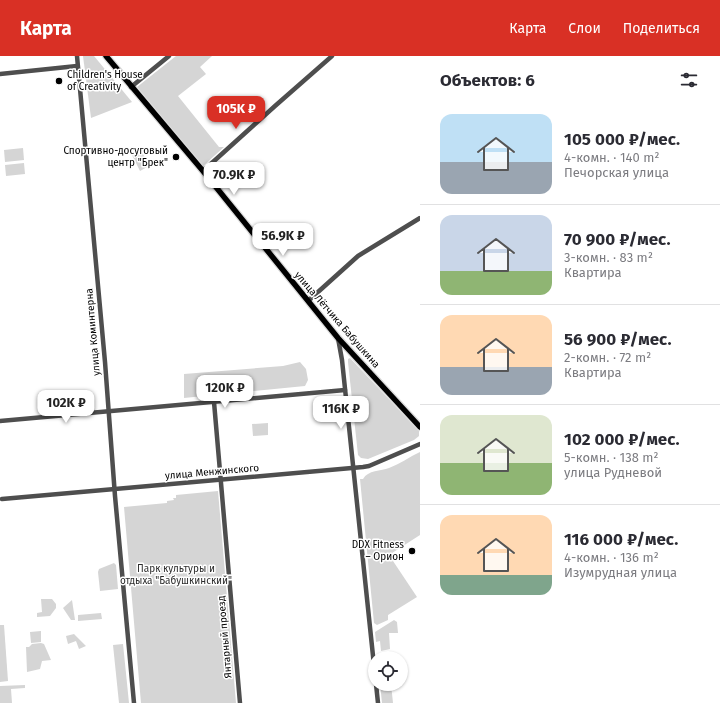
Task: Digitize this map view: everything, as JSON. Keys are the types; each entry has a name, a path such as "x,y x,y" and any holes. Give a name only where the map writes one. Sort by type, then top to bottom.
{"main road":[{"name":"улица Лётчика Бабушкина","path":"106,56 203,171 338,338 420,427"}],"street":[{"name":"улица Коминтерна","path":"77,56 134,703"},
{"path":"131,87 169,56"},
{"path":"203,171 332,56"},
{"path":"0,74 78,66"},
{"path":"308,301 358,256 420,218"},
{"path":"338,338 342,360 354,468 373,651"},
{"path":"0,421 345,390"},
{"name":"Янтарный проезд","path":"214,402 240,703"},
{"name":"улица Менжинского","path":"1,499 354,468 369,466 420,444"},
{"path":"377,691 378,703"}],"green space":[{"path":"83,56 94,56 132,102 91,118"},
{"path":"176,56 212,56 200,67 206,74 178,96 219,147 224,147 203,166 137,87"},
{"path":"23,148 24,160 5,162 4,150"},
{"path":"141,150 149,166 140,171 132,155"},
{"path":"24,163 25,174 6,176 5,165"},
{"path":"350,358 419,431 419,436 414,440 368,459 361,458 358,455 348,362 348,359"},
{"path":"300,362 306,369 308,380 305,386 184,398 184,374 283,366"},
{"path":"268,423 268,435 253,436 252,424"},
{"path":"420,452 420,535 389,555 417,597 388,615 388,620 377,625 374,623 360,479 363,479 371,472 386,469"},
{"name":"Парк культуры и отдыха \"Бабушкинский\"","path":"218,491 236,703 141,703 124,507 167,503 167,501 174,500 173,498 176,498 176,495"},
{"path":"114,563 116,565 118,589 100,591 99,569"},
{"path":"41,599 52,599 56,604 56,608 50,616 37,617 37,613 42,612"},
{"path":"72,600 75,620 71,620 63,608"},
{"path":"101,613 102,619 78,621 78,615"},
{"path":"394,620 397,622 398,633 389,633 390,649 381,651 380,641 376,642 375,632"},
{"path":"0,625 4,625 8,681 0,682"},
{"path":"41,631 41,642 31,643 30,632"},
{"path":"74,634 86,646 79,649 76,641 68,644 66,636"},
{"path":"32,644 44,644 51,660 42,661 40,669 27,672 26,647 29,647"},
{"path":"123,644 129,703 119,703 113,645"},
{"path":"25,685 25,688 11,689 12,703 0,703 0,686"},
{"path":"381,691 392,691 393,703 382,703"}],"place":[{"name":"Children's House of Creativity","path":"59,81"},
{"name":"Спортивно-досуговый центр \"Брек\"","path":"176,157"},
{"name":"DDX Fitness – Орион","path":"412,551"}]}
